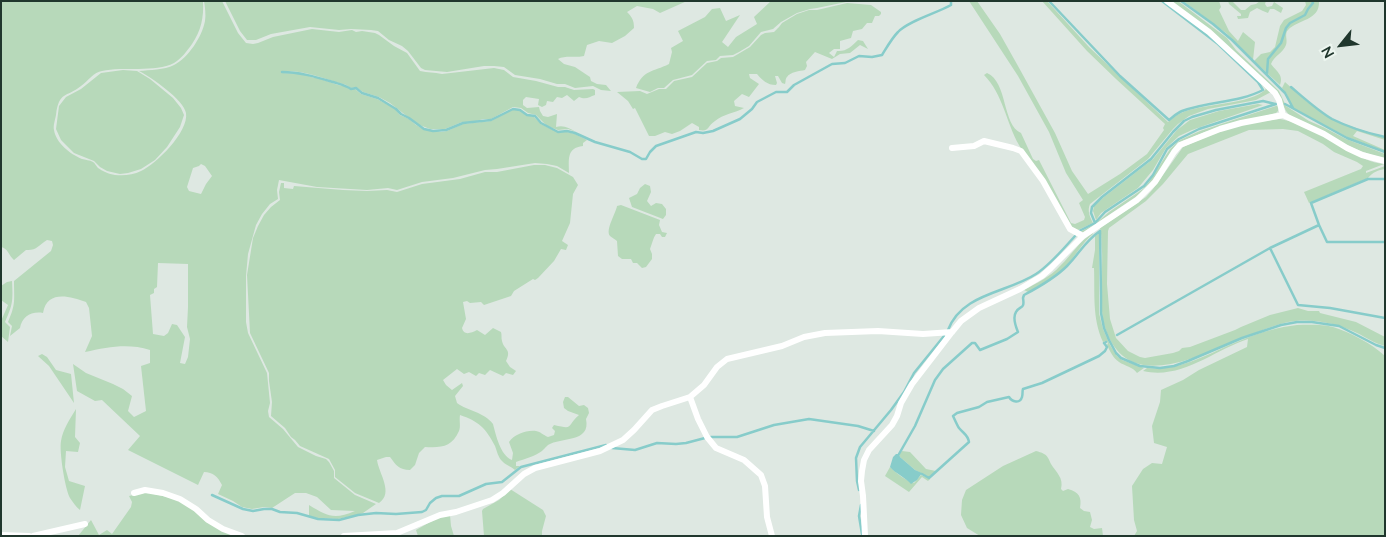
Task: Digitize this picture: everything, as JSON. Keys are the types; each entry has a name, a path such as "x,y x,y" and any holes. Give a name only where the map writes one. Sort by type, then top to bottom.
{"street":[{"path":"1168,1 1209,32 1275,93 1283,115"},
{"path":"865,536 864,496 861,481 864,460 869,450 892,425 912,384 952,332 961,321 979,308 1020,289 1042,276 1083,236 1137,200 1155,182 1180,145 1220,129 1283,115 1316,130 1362,155 1385,161"},
{"path":"952,148 974,146 984,141 1013,148 1021,152 1039,176 1070,229 1083,236"},
{"path":"344,536 397,533 440,515 456,512 492,500 503,493 524,474 535,468 610,447 623,440 652,410 690,397 704,385 717,367 727,359 782,346 804,337 825,333 878,331 923,334 952,332"},
{"path":"690,397 701,425 716,448 744,460 761,475 765,486 767,517 772,536"},
{"path":"134,493 145,490 163,493 196,509 208,520 223,529 242,536"},
{"path":"33,536 85,524"},
{"path":"1,535 29,536"}],"green space":[{"path":"1,1 203,1 203,13 198,34 177,61 158,68 99,72 76,90 61,98 57,107 54,128 55,135 61,144 77,157 92,161 100,169 115,175 132,174 155,162 177,138 182,129 186,121 186,113 180,102 159,83 139,71 170,67 179,62 189,52 198,40 205,21 204,1 222,1 238,33 246,43 258,43 273,37 312,29 339,32 362,31 375,33 407,53 420,71 442,74 494,68 504,70 513,77 558,87 574,90 595,90 595,95 587,98 579,97 574,101 567,95 562,98 557,97 553,102 547,101 546,105 542,107 538,105 539,99 526,97 523,100 523,105 527,108 539,107 543,116 548,117 557,114 556,127 569,128 576,132 568,129 558,130 547,126 536,115 528,113 521,108 513,107 491,119 462,122 445,129 430,129 417,124 390,103 363,92 356,87 351,88 344,84 302,73 281,72 303,74 350,89 355,89 361,94 390,106 400,115 423,129 447,131 463,124 491,121 513,109 520,110 526,115 534,117 541,124 557,132 575,134 587,140 583,143 583,146 571,152 569,173 557,166 535,163 422,182 397,190 388,188 367,190 317,187 279,180 278,199 270,204 256,225 248,254 246,276 246,322 248,333 267,373 270,403 269,417 283,429 298,447 326,459 334,471 334,478 355,495 376,504 364,513 338,519 309,516 309,505 331,516 348,514 355,511 331,510 317,497 306,493 295,493 272,508 252,509 242,507 218,494 222,485 213,474 204,472 198,485 128,450 140,436 102,400 95,401 77,391 73,364 86,373 123,389 132,396 128,411 134,417 146,411 141,366 150,363 150,350 126,346 85,352 92,336 89,308 86,302 66,297 54,298 49,301 43,313 31,314 25,318 20,328 10,336 12,326 8,322 13,306 14,281 51,251 53,245 52,241 47,240 35,249 26,250 14,260 1,247","holes":["201,164 205,166 212,176 201,194 189,191 187,187 193,168","158,263 188,264 187,327 190,339 188,357 185,364 180,363 185,337 177,325 172,324 168,333 164,336 153,334 150,295 154,293 154,289 157,287"]},
{"path":"225,1 687,1 660,13 653,9 637,6 627,12 634,23 634,28 625,36 612,43 599,41 587,45 584,56 558,59 590,77 591,81 606,85 611,91 601,90 593,86 575,88 565,84 515,75 504,67 484,66 447,72 425,70 421,68 402,46 389,40 378,31 371,30 339,30 310,27 271,34 256,40 247,40 240,31"},
{"path":"771,1 846,2 797,13 773,29 761,32 749,46 739,52 707,61 692,75 673,80 664,88 658,88 650,92 636,88 642,78 649,72 669,64 671,48 683,41 678,31 705,17 712,9 720,8 726,21 740,15 722,42 728,47 736,37 757,24 754,17"},
{"path":"969,1 977,1 1000,34 1055,133 1072,171 1088,194 1147,154 1164,130 1165,124 1087,51 1042,1 1047,1 1089,47 1168,122 1179,114 1190,110 1249,98 1266,89 1204,32 1163,1 1166,1 1207,33 1271,92 1256,100 1208,109 1189,116 1173,129 1148,159 1090,204 1089,212 1093,223 1078,230 1071,227 1031,166 1019,145 996,91 984,75 987,73 999,85 1011,122 1021,133 1033,159 1039,160 1071,223 1075,224 1084,220 1085,217 1079,203 1083,200 1066,173 1049,132 1018,76"},
{"path":"1170,1 1178,1 1227,38 1236,50 1279,91 1286,106 1309,121 1346,139 1385,154 1385,159 1348,146 1290,116 1279,97"},
{"path":"1183,1 1219,1 1221,7 1219,10 1229,31 1238,41 1243,32 1255,42 1253,60 1226,33"},
{"path":"1228,1 1233,2 1241,10 1245,10 1260,1 1266,1 1267,7 1272,6 1274,2 1283,8 1281,13 1270,9 1268,13 1257,8 1250,12 1248,18 1238,19 1237,16 1241,16 1241,14"},
{"path":"1305,1 1319,1 1316,12 1292,26 1286,35 1286,45 1271,64 1281,78 1280,85 1254,61 1261,54 1270,52 1275,47 1280,26 1284,20 1302,11 1306,5"},
{"path":"847,3 871,5 881,14 875,16 872,23 867,23 862,29 853,31 851,38 840,41 840,49 834,49 829,53 834,57 837,51 846,50 858,40 863,41 868,49 860,45 850,53 840,54 832,59 815,52 806,62 805,70 790,74 786,78 785,84 782,83 778,76 775,76 776,85 765,82 757,74 749,74 750,78 759,84 749,97 742,94 734,101 735,106 744,108 725,115 705,130 699,130 699,127 692,123 672,134 665,132 649,136 635,108 633,109 628,101 617,92 640,91 647,94 659,89 666,89 674,81 692,77 707,63 721,58 733,57 750,47 761,35 774,32 782,23 797,14"},
{"path":"123,70 137,71 150,79 173,98 184,115 180,127 167,147 155,160 141,169 120,174 107,171 94,161 74,153 61,140 56,129 59,106 66,97 81,89 101,73"},
{"path":"1285,82 1306,101 1333,120 1385,138 1385,140 1357,131 1353,136 1385,151 1347,137 1293,108 1282,88"},
{"path":"1258,104 1263,105 1179,136 1166,148 1153,170 1138,188 1101,213 1096,220 1093,211 1094,206 1153,159 1177,130 1190,120 1219,111"},
{"path":"1279,105 1276,113 1205,132 1183,141 1143,192 1082,233 1080,232 1095,224 1143,189 1170,149 1180,140 1200,131"},
{"path":"1280,119 1306,127 1365,159 1384,164 1366,171 1366,173 1385,166 1385,169 1309,203 1304,192 1361,169 1363,166 1298,131 1283,129 1249,130 1188,154 1146,201 1109,228 1107,284 1110,319 1116,338 1128,351 1145,358 1173,353 1270,315 1298,308 1308,311 1319,311 1320,313 1356,322 1385,337 1385,346 1342,327 1327,323 1295,321 1273,326 1220,348 1165,365 1140,364 1120,354 1106,330 1102,312 1100,228 1146,197 1183,147 1219,131 1255,122"},
{"path":"534,165 557,168 573,177 578,185 573,194 570,223 562,241 568,245 566,250 561,249 554,261 538,278 533,279 514,291 511,296 484,305 481,302 463,302 466,319 462,328 463,331 468,333 477,330 485,335 493,328 501,332 503,344 508,352 506,361 516,371 513,375 506,373 503,376 490,370 485,375 479,373 476,376 469,372 464,374 457,369 443,380 452,390 462,383 463,386 455,396 457,403 481,414 493,424 504,454 512,460 513,453 509,442 514,437 525,432 538,431 548,437 554,435 555,431 552,428 554,425 570,426 579,415 564,408 563,402 565,397 568,397 579,406 584,405 588,408 589,413 584,432 580,436 548,445 542,451 516,462 516,466 520,466 515,470 501,459 492,440 481,426 460,415 460,429 453,440 441,447 425,447 419,453 415,465 410,470 400,468 390,457 377,460 385,489 383,499 379,503 355,493 335,477 335,470 329,459 300,446 285,428 271,416 272,402 269,373 250,333 247,275 253,238 264,215 280,200 281,183 284,183 284,188 293,189 294,186 397,192 422,184"},
{"path":"645,184 650,186 651,192 647,201 651,206 656,203 662,204 666,209 666,215 663,219 632,207 629,198 637,194"},
{"path":"621,205 660,220 659,225 662,232 667,233 665,237 656,234 650,249 652,259 646,267 642,268 637,263 633,263 631,259 622,259 618,256 617,241 610,236 609,230 617,206"},
{"path":"1093,233 1067,265 1058,273 1028,292 1024,290 1052,273"},
{"path":"1099,233 1099,313 1103,329 1117,356 1122,360 1144,368 1137,373 1115,358 1107,345 1108,343 1106,341 1103,342 1099,333 1095,306 1094,268 1092,268 1095,236"},
{"path":"12,281 12,302 5,322 10,327 8,342 1,336 1,321 8,305 1,300 1,286"},
{"path":"1297,325 1324,325 1340,329 1367,343 1385,356 1385,536 1134,536 1137,531 1134,520 1132,486 1143,469 1152,463 1162,464 1167,447 1154,443 1152,426 1160,402 1161,390 1247,347 1248,339 1184,368 1157,373 1143,371 1147,368 1172,367 1185,364 1257,334"},
{"path":"42,354 47,357 56,370 71,374 74,403 49,366 38,356"},
{"path":"76,409 75,437 80,443 78,452 66,451 65,467 69,481 85,486 80,510 68,493 64,479 61,453 63,432"},
{"path":"902,451 910,452 926,469 936,471 929,477 915,470 900,457 899,455"},
{"path":"1036,451 1043,453 1047,457 1060,478 1061,489 1063,491 1072,490 1077,493 1081,501 1080,508 1090,512 1092,520 1090,527 1094,529 1102,528 1103,536 980,536 967,528 961,515 962,500 966,490 1003,466"},
{"path":"890,467 914,483 921,475 930,479 928,481 922,477 909,492 885,476"},
{"path":"510,489 543,510 546,516 542,536 484,536 483,509 499,500"},
{"path":"146,492 179,500 237,536 78,536 91,520 99,535 107,530 112,534 131,507 132,502 129,496"},
{"path":"450,515 454,536 418,536 416,530 437,518"}],"water":[{"path":"896,454 899,454 915,470 922,473 911,484 890,467"}],"waterway":[{"path":"282,72 308,75 351,89 356,88 362,93 378,98 424,129 433,131 446,130 463,123 491,120 513,109 535,116 541,123 558,132 567,131 575,133 595,142 630,152 642,159 646,159 656,146 696,132 713,131 740,119 757,102 776,92 787,92 794,85 832,64 845,63 859,56 872,57 882,55 894,37 903,28 951,5 951,1"},
{"path":"1049,1 1120,76 1169,120 1182,111 1203,105 1234,100 1263,90 1258,82 1218,44 1162,1"},
{"path":"1181,1 1232,40 1285,93 1293,108"},
{"path":"1267,73 1268,59 1281,43 1286,28 1290,23 1305,15 1313,3 1312,1"},
{"path":"1291,87 1332,119 1358,130 1385,137"},
{"path":"1095,223 1091,213 1092,207 1151,159 1184,121 1216,110 1263,101 1275,104"},
{"path":"1079,231 1095,223 1105,212 1144,186 1153,175 1167,149 1179,139 1199,129 1276,104"},
{"path":"1285,104 1347,138 1385,152"},
{"path":"1319,225 1311,203 1368,179 1385,179"},
{"path":"1117,335 1270,248 1319,225 1327,242 1385,242"},
{"path":"1100,231 1101,313 1104,328 1116,353 1121,358 1140,366 1160,368 1174,366 1242,338 1281,325 1297,322 1339,326 1385,348"},
{"path":"899,454 915,426 935,380 943,369 972,343 975,343 980,350 1007,339 1018,332 1014,317 1023,306 1024,295 1047,282 1062,270 1090,239 1100,231"},
{"path":"948,330 964,308 986,295 1036,274 1052,261 1075,236"},
{"path":"1270,248 1298,305 1330,308 1385,318"},
{"path":"859,490 856,458 860,447 891,410 904,392 914,373 944,336"},
{"path":"922,474 929,478 969,442 967,436 958,427 953,416 957,413 979,407 987,402 1009,397 1014,401 1020,401 1023,389 1042,383 1099,356 1105,351 1107,347 1104,343 1106,342"},
{"path":"711,437 737,437 774,425 809,419 858,426 874,431"},
{"path":"612,448 635,450 657,443 686,443 705,438"},
{"path":"212,495 243,509 253,511 272,509 318,519 339,520 376,513 422,512 436,498 459,496 486,484 502,482 521,467 606,445"},
{"path":"861,505 859,516 862,534"}]}
